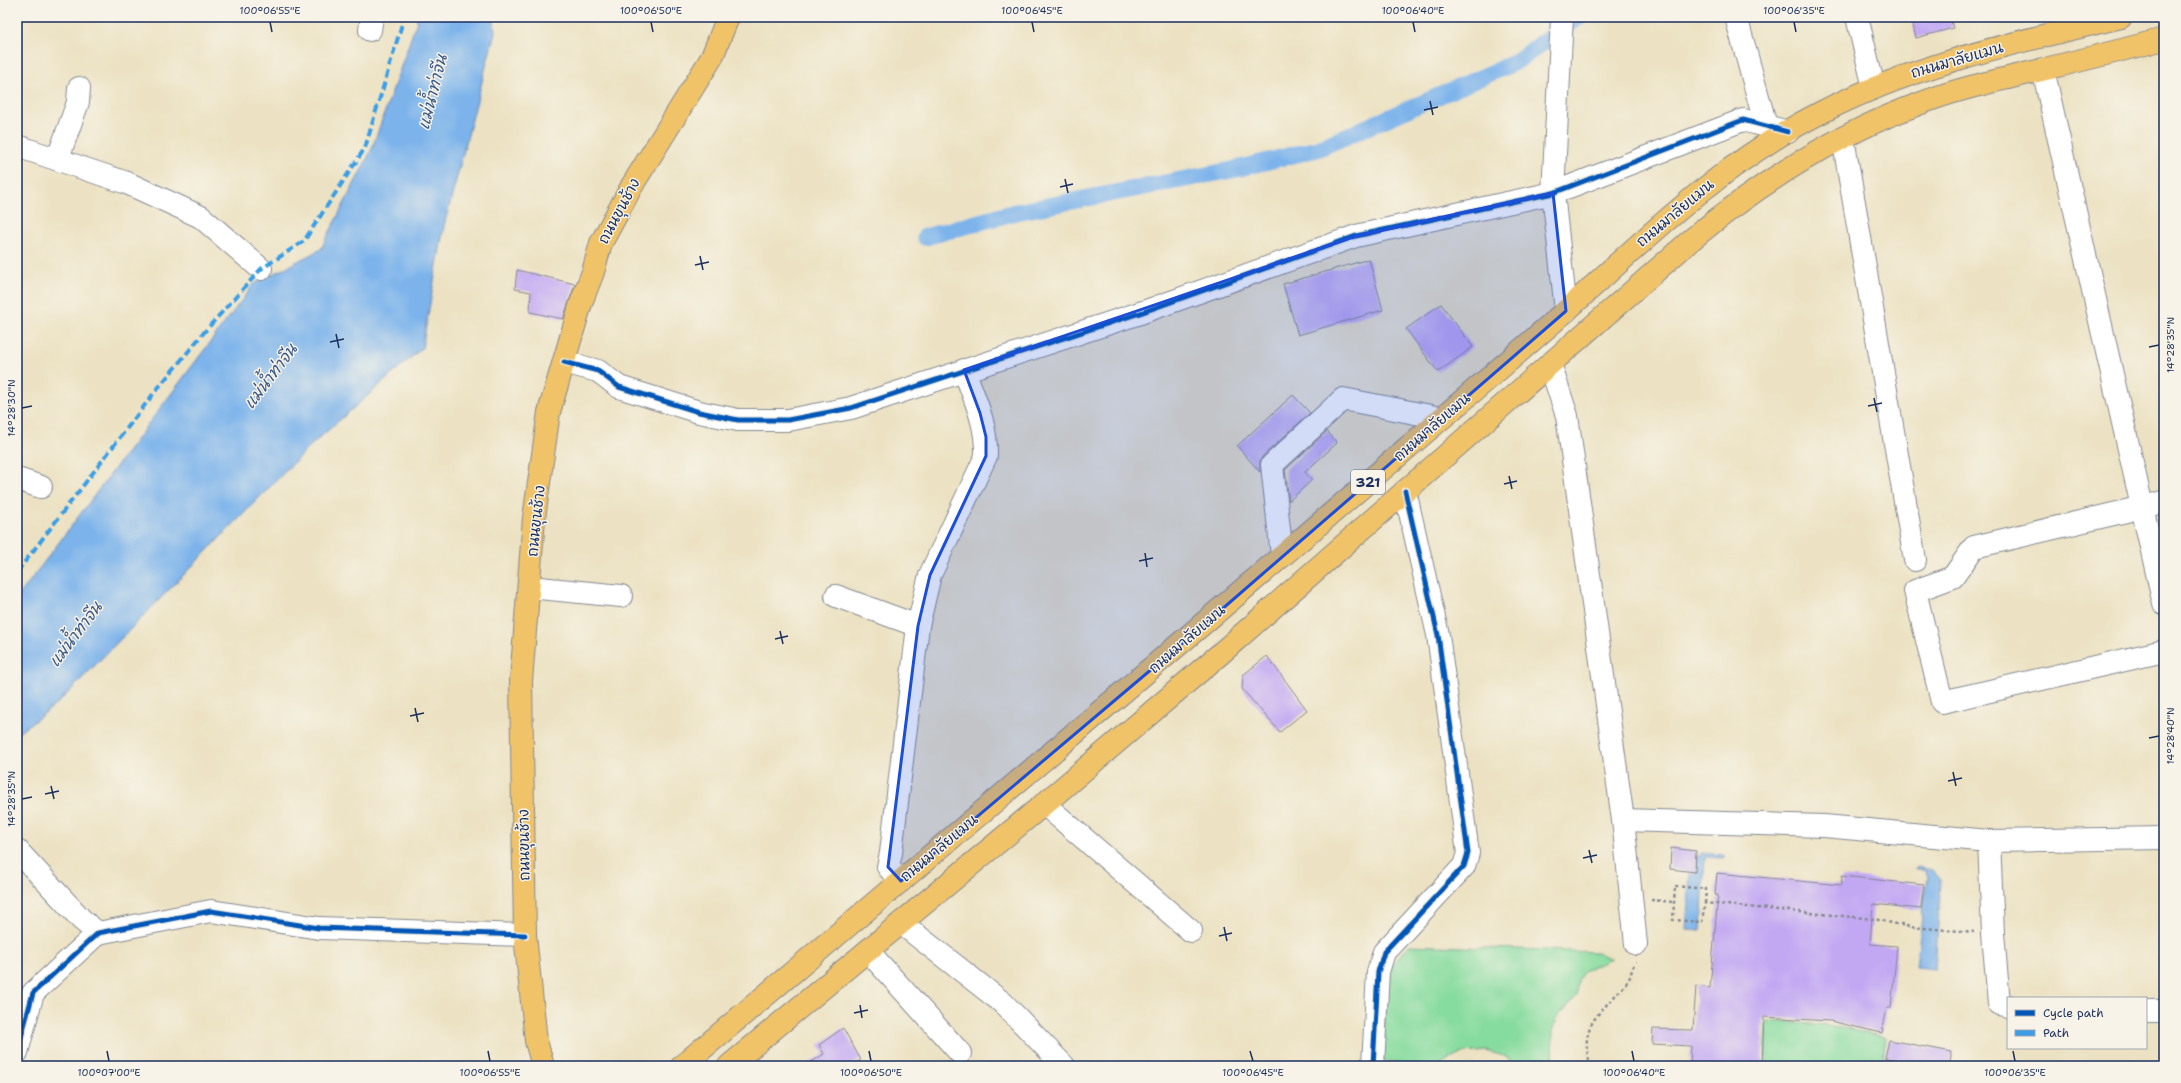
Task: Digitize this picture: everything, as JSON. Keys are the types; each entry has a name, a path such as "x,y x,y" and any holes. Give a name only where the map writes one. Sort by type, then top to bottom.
{"main road":[{"name":"ถนนขุนช้าง","path":"543,1066 536,1041 525,935 521,681 534,518 549,412 600,243 633,184 712,57 728,17"},
{"name":"ถนนมาลัยแมน","path":"682,1066 1198,630 1566,311 1670,214 1706,185 1742,160 1819,113 1913,72 1967,54 2121,17"},
{"name":"ถนนมาลัยแมน","path":"729,1066 1044,804 1220,654 1725,211 1759,187 1843,138 1873,122 1925,101 1974,86 2164,40"},
{"path":"1531,340 1550,364"},
{"path":"1198,630 1220,654"}],"street":[{"path":"1736,17 1766,126"},
{"path":"1857,17 1874,88"},
{"path":"1562,20 1553,193 1566,311"},
{"path":"2044,69 2164,604"},
{"path":"58,158 78,102 79,88"},
{"path":"564,362 598,371 619,387 699,412 738,420 788,420 814,416 851,408 1143,312 1356,236 1553,193 1743,120 1788,132"},
{"path":"1843,138 1915,560"},
{"path":"17,146 58,158 127,183 200,217 261,269"},
{"path":"1550,364 1567,416 1623,820 1635,954"},
{"path":"901,881 888,867 891,853 918,626 930,575 986,456 986,437 980,413 964,370"},
{"path":"1282,556 1272,465 1342,399 1441,418"},
{"path":"17,479 41,487"},
{"path":"1373,1066 1378,972 1384,952 1464,866 1468,852 1438,635 1405,491"},
{"path":"2164,502 1974,548 1953,577 1914,591 1942,702 2164,651"},
{"path":"529,586 621,596"},
{"path":"836,596 918,626"},
{"path":"1044,804 1191,931"},
{"path":"1623,820 1824,826 1989,841 2164,838"},
{"path":"1989,841 1992,933 1999,1004 2007,1006"},
{"path":"17,850 82,920 98,933"},
{"path":"17,1052 33,993 98,933 211,911 319,928 525,935"},
{"path":"901,923 1003,1003 1064,1066"},
{"path":"868,951 960,1054"},
{"path":"2147,1011 2164,1011"}],"path":[{"path":"1675,886 1706,889 1702,922 1672,920 1673,902 1675,886"},
{"path":"1648,900 1673,902"},
{"path":"1705,903 1874,919 1910,927 1992,933"},
{"path":"1591,1066 1586,1050 1587,1032 1600,1012 1629,980 1635,954"}],"highlighted area":[{"path":"1553,193 1566,311 1198,630 901,881 888,867 918,626 930,575 986,456 986,437 980,413 964,370 1356,236"}],"green space":[{"path":"1409,945 1597,952 1611,959 1584,971 1578,980 1577,996 1560,1014 1553,1027 1552,1066 1515,1066 1507,1057 1486,1051 1464,1053 1436,1066 1415,1066 1382,1061 1388,970"},
{"path":"1767,1021 1828,1025 1886,1037 1883,1059 1898,1062 1897,1066 1765,1066"}],"water":[{"name":"แม่น้ำท่าจีน","path":"416,17 494,17 495,32 444,226 422,348 309,447 58,703 17,734 17,598 254,284 321,249 371,151 417,21"},
{"path":"1701,853 1724,855 1724,858 1705,857 1701,931 1686,930 1690,873 1696,874 1697,856 1701,856"},
{"path":"1917,867 1932,870 1941,880 1935,969 1916,967 1927,876 1924,870 1916,870"}],"building":[{"path":"1911,17 1950,17 1953,28 1916,38"},
{"path":"1369,259 1383,310 1298,335 1283,284"},
{"path":"517,270 575,284 563,319 530,312 531,292 515,289"},
{"path":"1441,304 1473,347 1438,372 1406,329"},
{"path":"1293,395 1310,413 1263,456 1260,461 1260,472 1237,446"},
{"path":"1327,431 1337,443 1305,472 1312,480 1289,501 1285,470"},
{"path":"1267,656 1307,710 1280,732 1242,689 1243,675"},
{"path":"1671,848 1696,851 1695,872 1670,869"},
{"path":"1717,873 1841,885 1842,876 1924,885 1921,909 1873,904 1870,944 1897,946 1891,1008 1887,1008 1882,1033 1830,1021 1764,1017 1762,1066 1690,1066 1691,1046 1652,1044 1653,1029 1693,1030 1696,986 1710,988 1718,895 1715,895"},
{"path":"843,1028 861,1060 849,1066 805,1066 824,1054 819,1045"},
{"path":"1889,1040 1952,1052 1949,1066 1932,1066 1885,1058"}],"waterway":[{"path":"925,237 1016,212 1232,170 1317,149 1514,63 1579,17"}],"marked path":[{"path":"17,572 154,393 206,330 261,269 304,241 365,148 402,24 402,17"}],"cycle path":[{"path":"564,362 598,371 619,387 699,412 738,420 788,420 851,408 1143,312 1356,236 1553,193 1743,120 1788,132"},
{"path":"1373,1066 1378,972 1384,952 1464,866 1468,853 1438,635 1405,491"},
{"path":"17,1052 33,993 98,933 211,911 319,928 525,935"}]}
